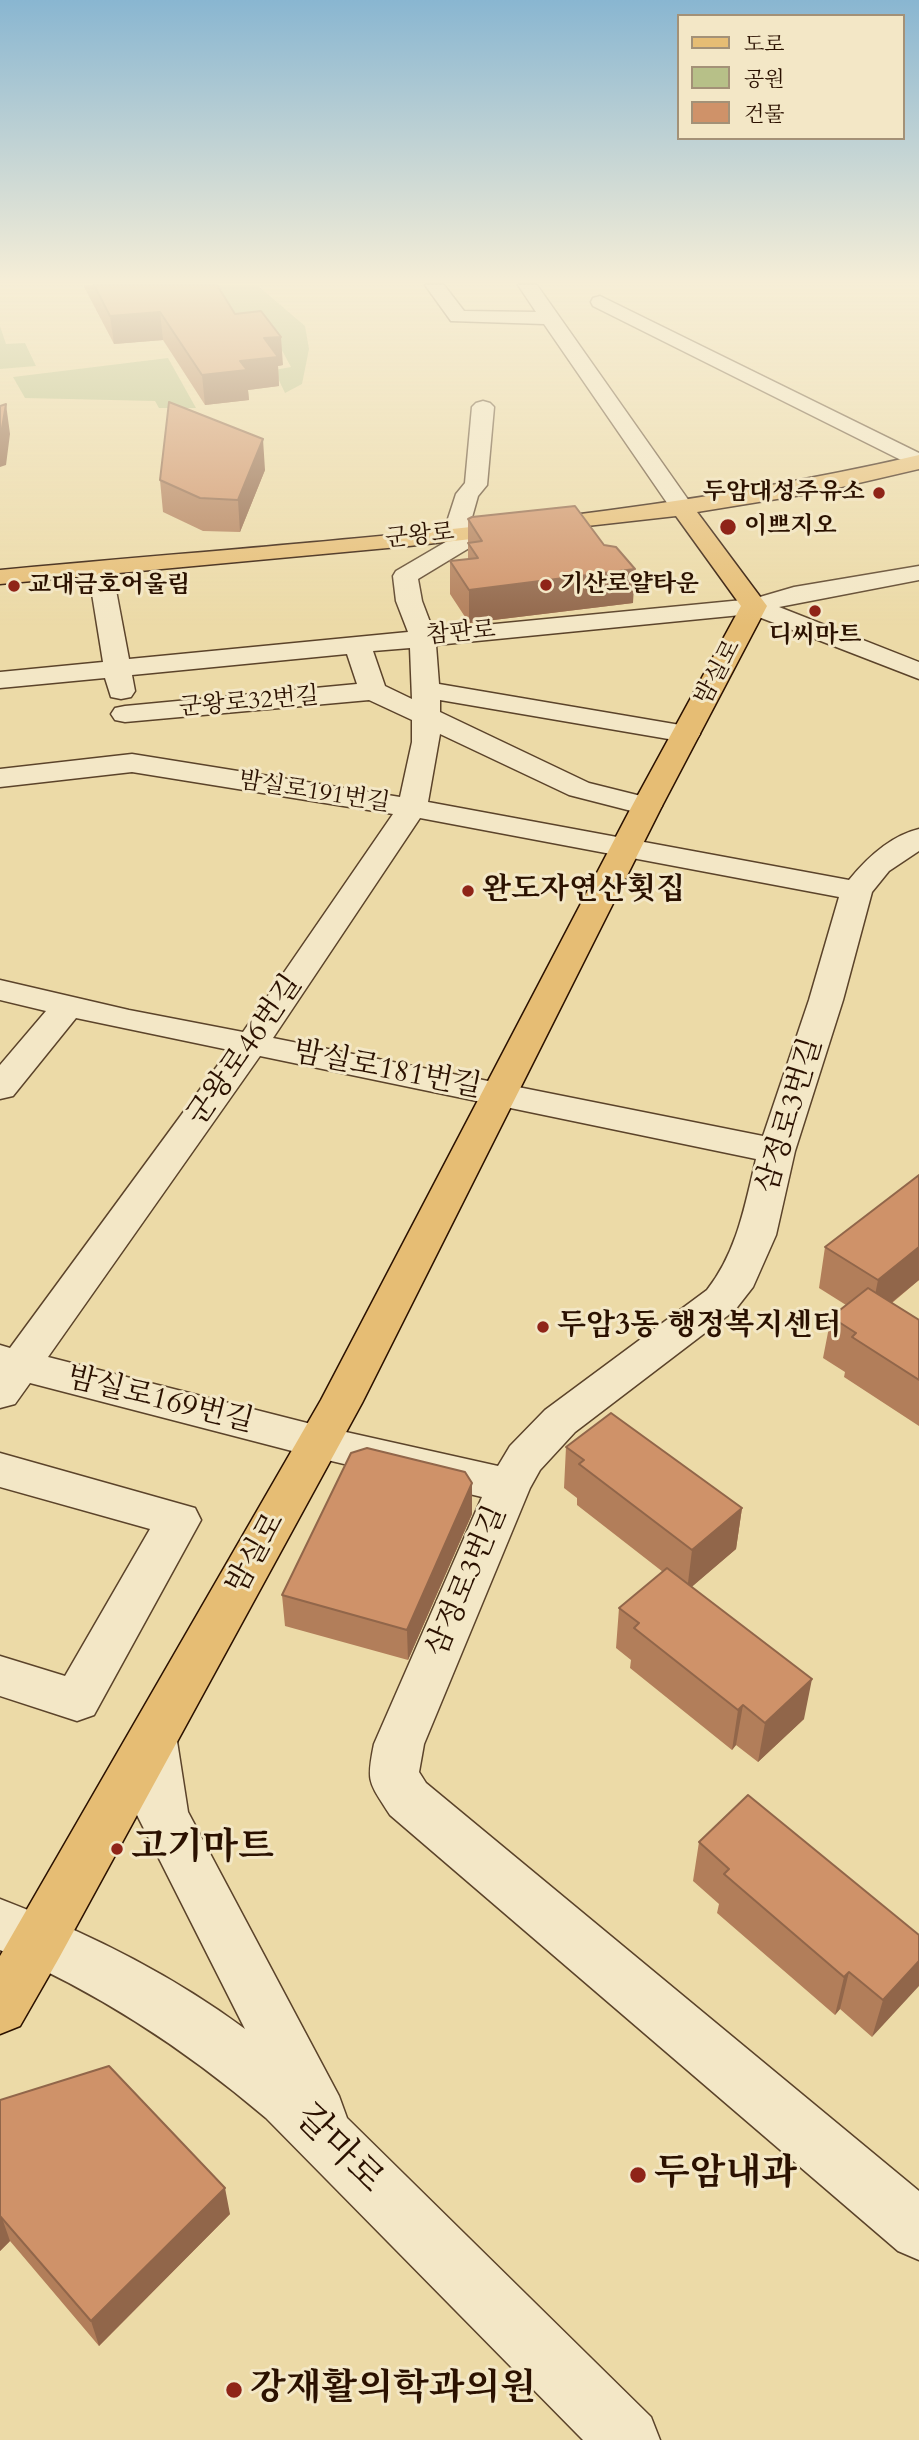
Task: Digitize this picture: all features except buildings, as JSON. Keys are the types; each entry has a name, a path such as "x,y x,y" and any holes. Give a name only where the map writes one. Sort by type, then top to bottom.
{"main road":[{"name":"군왕로","path":"0,577 468,532 682,508 919,462"},
{"name":"밤실로","path":"0,2007 20,1932 152,1741 319,1442 647,806 754,606 682,508"}],"street":[{"path":"606,399 682,508"},
{"path":"792,399 919,462"},
{"path":"468,532 467,494 476,485 483,407"},
{"path":"883,471 919,485"},
{"name":"군왕로46번길","path":"7,1373 251,1045 412,808 426,742 426,703 423,638 409,601 405,576 468,532"},
{"path":"100,569 132,763"},
{"name":"참판로","path":"0,680 754,606 794,595 919,573"},
{"path":"754,606 919,671"},
{"path":"357,644 373,691 426,703 569,714 686,734"},
{"name":"군왕로32번길","path":"125,714 373,691"},
{"path":"426,703 579,789 647,806"},
{"name":"밤실로191번길","path":"0,778 132,763 412,808 627,847"},
{"name":"삼정로3번길","path":"919,838 878,864 857,891 826,1000 776,1151 757,1235 748,1260 727,1294 664,1345 560,1421 524,1458 509,1486 399,1744 393,1776 408,1798 919,2230"},
{"path":"627,847 857,891"},
{"name":"밤실로181번길","path":"0,990 251,1045 500,1093"},
{"path":"0,1088 68,1006"},
{"path":"500,1093 776,1151"},
{"name":"밤실로169번길","path":"7,1373 509,1486"},
{"path":"0,1470 178,1520 77,1700 0,1676"},
{"path":"152,1741 163,1815 334,2146"},
{"name":"갈마로","path":"20,1932 177,2013 252,2068 334,2146 628,2440"}],"green space":[{"path":"63,399 191,399 196,408 159,408 155,401"}],"place":[{"name":"두암대성주유소","path":"879,493"},
{"name":"이쁘지오","path":"728,527"},
{"name":"기산로얄타운","path":"546,585"},
{"name":"교대금호어울림","path":"14,586"},
{"name":"디씨마트","path":"815,611"},
{"name":"완도자연산횟집","path":"468,891"},
{"name":"두암3동 행정복지센터","path":"543,1327"},
{"name":"고기마트","path":"117,1849"},
{"name":"두암내과","path":"638,2175"},
{"name":"강재활의학과의원","path":"234,2390"}]}
